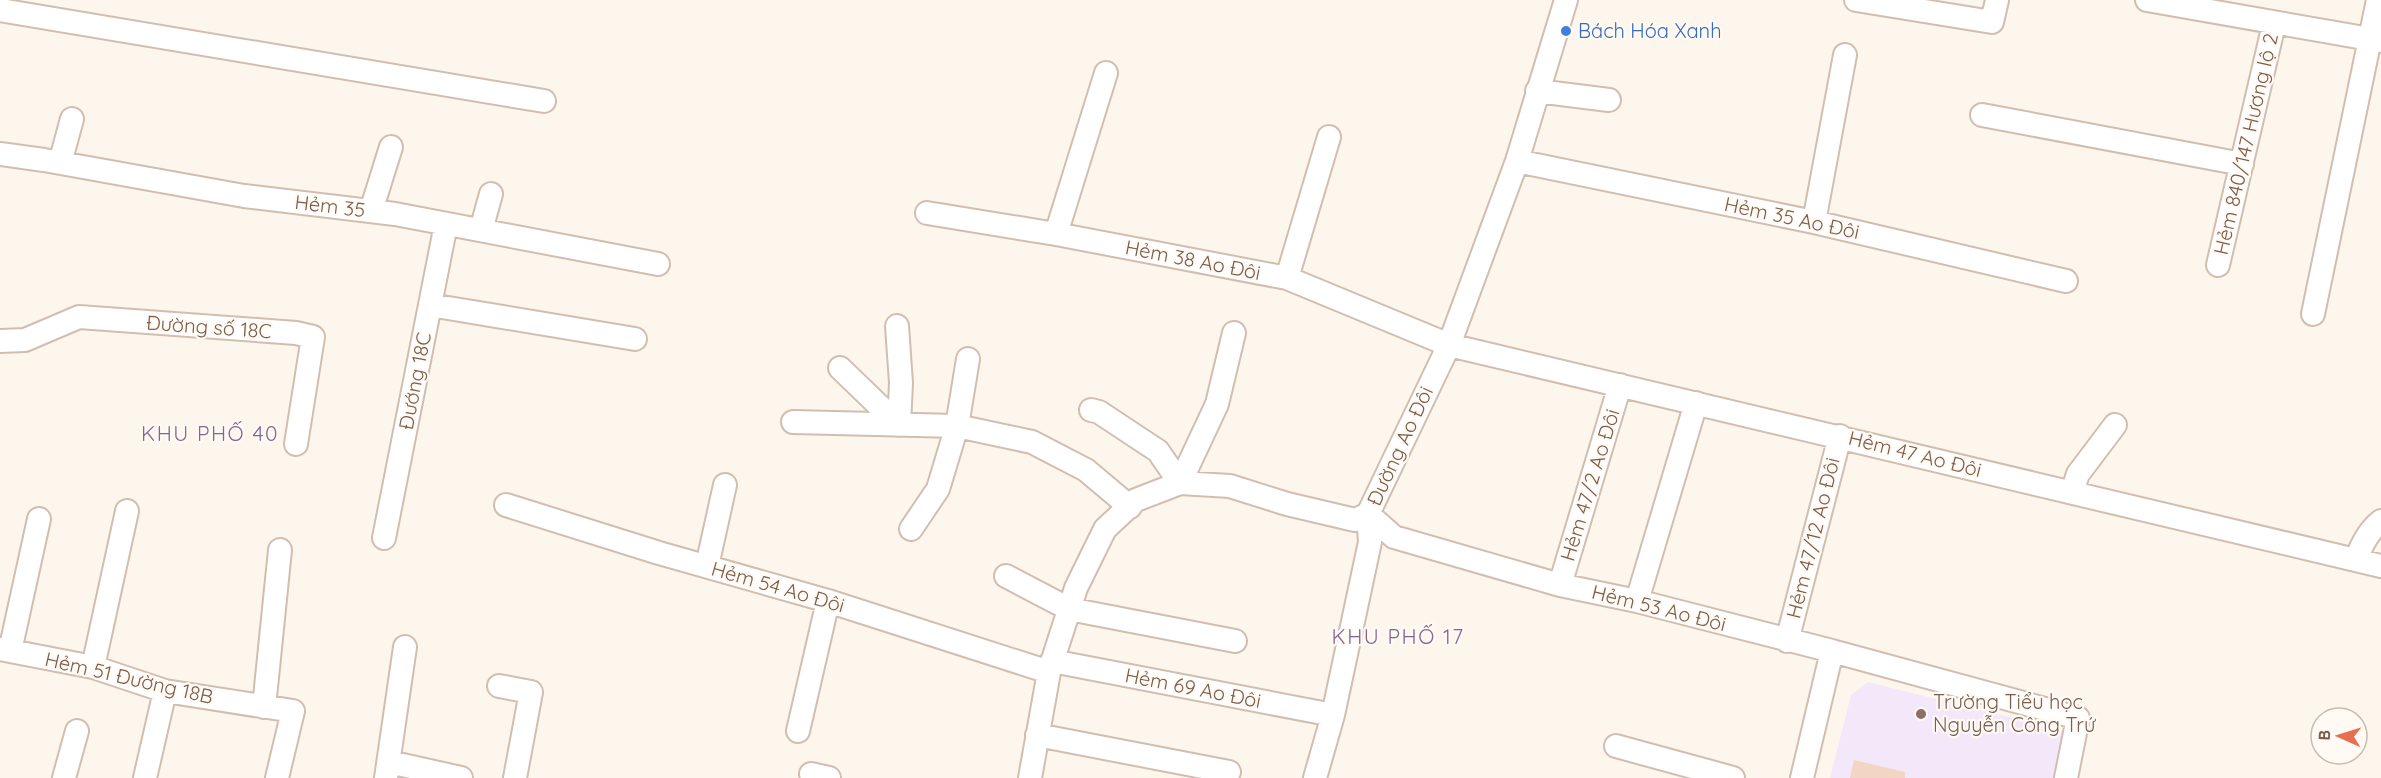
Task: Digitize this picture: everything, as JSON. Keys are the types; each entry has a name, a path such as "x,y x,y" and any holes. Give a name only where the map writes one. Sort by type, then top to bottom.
{"street":[{"name":"Đường Ao Đôi","path":"1030,778 1050,667 1076,588 1106,529 1136,500 1180,483 1230,486 1287,504 1355,520 1368,514 1449,345 1517,161 1566,0"},
{"path":"1856,0 1992,22 1997,0"},
{"path":"2147,0 2375,40"},
{"path":"2313,314 2375,40 2378,0"},
{"path":"0,10 544,101"},
{"name":"Hẻm 840/147 Hương lộ 2","path":"2218,265 2274,24"},
{"path":"1814,222 1845,55"},
{"path":"1056,234 1106,74"},
{"path":"1537,91 1609,100"},
{"path":"1982,115 2242,164"},
{"path":"60,163 72,119"},
{"path":"1287,278 1329,137"},
{"path":"371,211 391,147"},
{"name":"Hẻm 35","path":"0,154 244,196 371,211 658,264"},
{"name":"Hẻm 35 Ao Đôi","path":"1517,161 1814,222 2066,281"},
{"path":"481,230 492,194"},
{"name":"Hẻm 38 Ao Đôi","path":"927,213 1056,234 1287,278 1449,345"},
{"name":"Đướng 18C","path":"384,538 446,224"},
{"path":"430,305 635,339"},
{"name":"Đường số 18C","path":"0,341 25,340 79,317 296,333 314,337 296,444"},
{"path":"897,326 900,383 899,425"},
{"path":"1180,483 1217,404 1234,333"},
{"name":"Hẻm 47 Ao Đôi","path":"1449,345 2381,566"},
{"path":"911,529 938,489 957,426 968,358"},
{"path":"840,368 899,425"},
{"name":"Hẻm 47/2 Ao Đôi","path":"1560,585 1620,385"},
{"path":"1637,601 1696,403"},
{"path":"1091,410 1099,412 1158,451 1180,483"},
{"path":"793,422 957,426 1032,442 1086,470 1130,507"},
{"path":"2072,492 2078,474 2115,426"},
{"name":"Hẻm 47/12 Ao Đôi","path":"1787,641 1840,436"},
{"path":"707,566 725,485"},
{"name":"Hẻm 54 Ao Đôi","path":"506,505 659,554 1050,667"},
{"path":"93,668 127,511"},
{"path":"1315,778 1333,715 1370,542 1368,514"},
{"name":"Hẻm 53 Ao Đôi","path":"1368,514 1394,537 1560,585 1637,601 1832,651 2078,718 2066,778"},
{"path":"5,650 39,519"},
{"path":"2356,560 2361,546 2381,521"},
{"path":"264,707 280,549"},
{"path":"1006,576 1069,609 1235,641"},
{"path":"798,731 828,601"},
{"path":"405,648 387,770 461,778"},
{"name":"Hẻm 51 Đường 18B","path":"5,650 93,668 165,691 293,711 277,778"},
{"path":"1802,778 1832,651"},
{"name":"Hẻm 69 Ao Đôi","path":"1050,667 1333,715"},
{"path":"499,686 531,692 515,778"},
{"path":"144,778 165,691"},
{"path":"64,778 77,731"},
{"path":"1036,735 1229,772"},
{"path":"1616,746 1733,778"}],"shaded area":[{"name":"Trường Tiểu học Nguyễn Công Trứ","path":"1868,682 2069,732 2058,778 1830,778 1851,695"}],"building":[{"path":"1854,760 1905,772 1905,778 1850,778"}],"place":[{"name":"Bách Hóa Xanh","path":"1566,31"},
{"name":"Trường Tiểu học Nguyễn Công Trứ","path":"1921,714"}],"district":[{"name":"KHU PHỐ 40","path":"210,434"},
{"name":"KHU PHỐ 17","path":"1398,637"}]}
